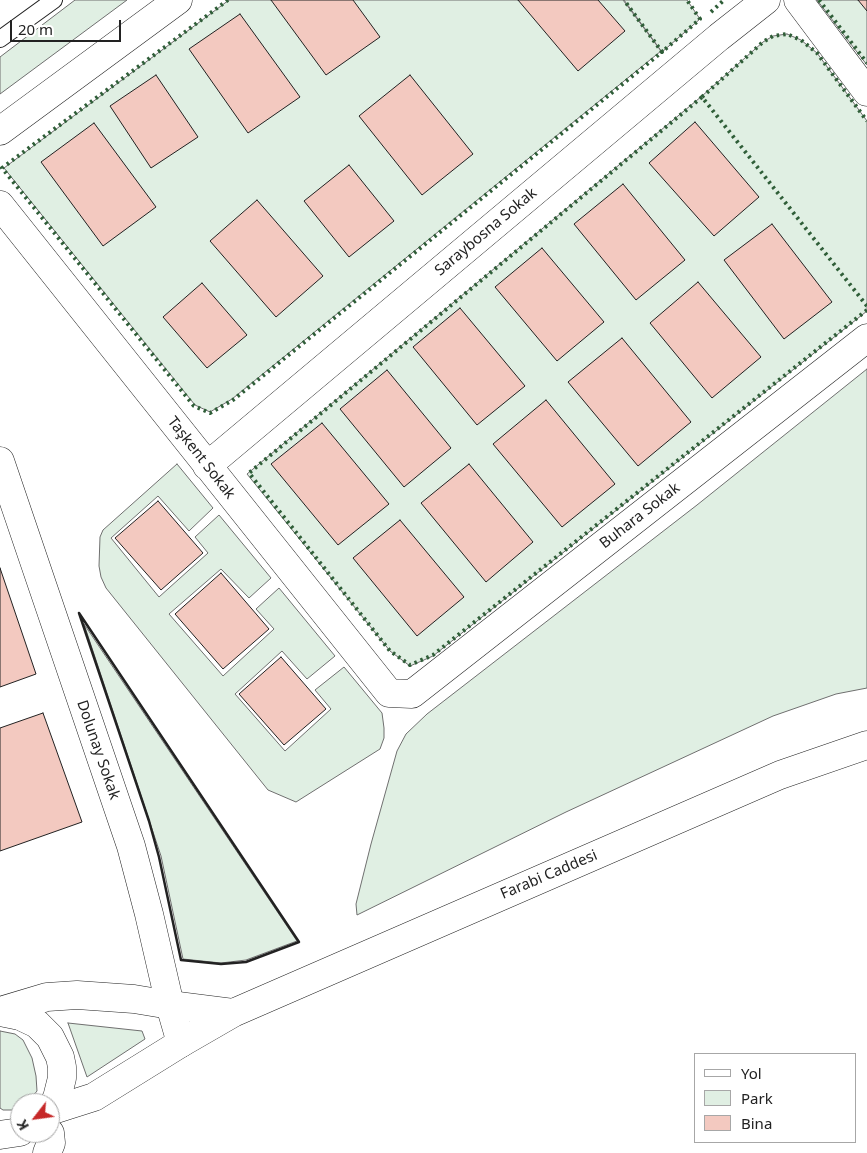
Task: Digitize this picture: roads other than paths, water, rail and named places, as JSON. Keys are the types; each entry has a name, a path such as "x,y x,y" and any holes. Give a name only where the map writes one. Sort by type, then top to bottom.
{"street":[{"path":"0,130 178,0"},
{"name":"Saraybosna Sokak","path":"207,466 719,37 766,0"},
{"path":"798,0 867,92"},
{"name":"Taşkent Sokak","path":"0,205 377,680 389,693 412,694"},
{"name":"Buhara Sokak","path":"412,694 867,338"},
{"name":"Dolunay Sokak","path":"0,462 131,846 181,1043"},
{"name":"Farabi Caddesi","path":"60,1107 94,1097 233,1012 780,775 867,745"},
{"path":"0,1012 46,997 77,995 134,999 233,1012"},
{"path":"0,1012 20,1016 37,1024 50,1038 60,1057 62,1067 62,1078 58,1093"}],"lane":[{"path":"0,39 54,0"}]}
